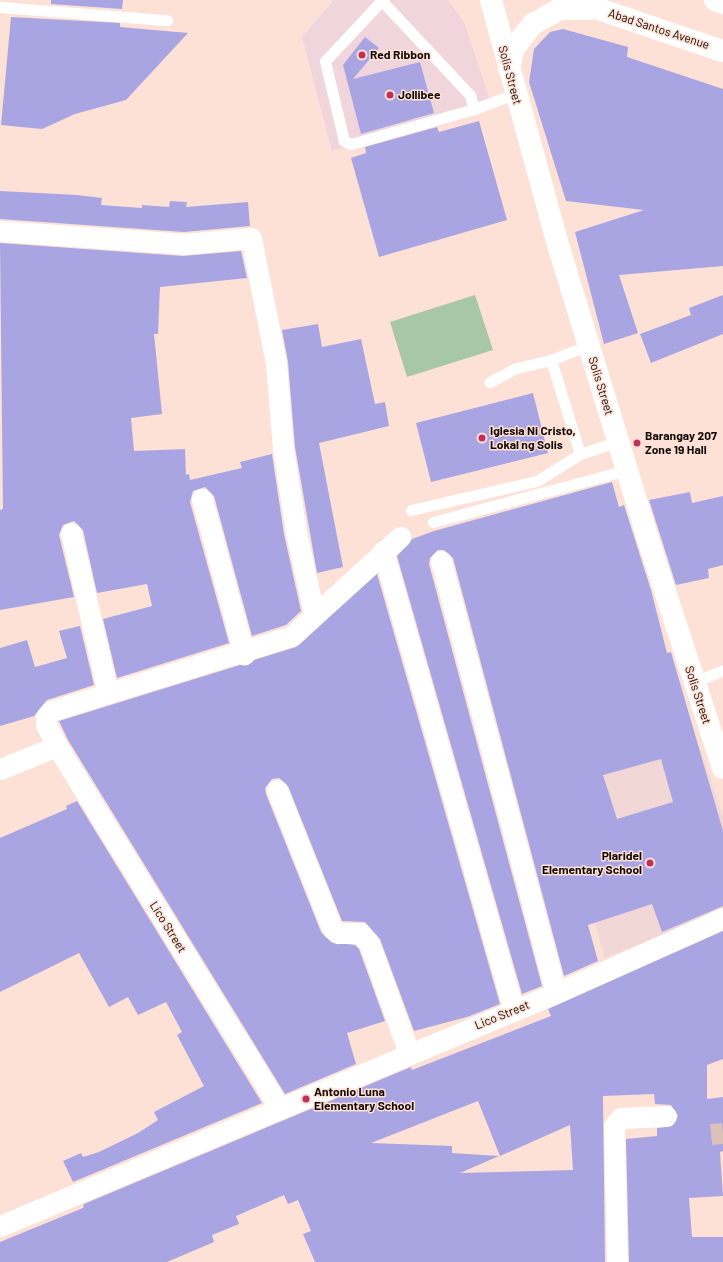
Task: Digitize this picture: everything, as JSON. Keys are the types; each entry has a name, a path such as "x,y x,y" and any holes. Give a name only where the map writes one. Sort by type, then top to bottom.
{"street":[{"name":"Solis Street","path":"491,0 513,84 588,345 694,682 723,768"},
{"name":"Abad Santos Avenue","path":"572,0 723,51"},
{"path":"715,0 723,3"},
{"path":"513,84 508,63 514,48 522,35 546,15 574,7 606,12"},
{"path":"0,231 184,244 251,238 276,363 283,448 296,532 314,614"},
{"path":"202,499 244,654"},
{"path":"71,533 108,693 244,654 292,636 314,614 400,537"},
{"path":"383,551 514,1010"},
{"path":"441,561 556,993"},
{"name":"Lico Street","path":"108,693 51,711 46,724 57,746 279,1107"},
{"path":"0,769 57,746"},
{"path":"277,790 332,928 338,933 360,933 366,937 409,1054"},
{"name":"Lico Street","path":"0,1226 279,1107 556,993 723,918"},
{"path":"617,1262 614,1126 621,1118 666,1116"}],"lane":[{"path":"474,109 470,95 382,0 325,61 344,141 351,144 474,109 513,84"},
{"path":"0,7 167,20"},
{"path":"490,382 516,368 551,360 588,345"},
{"path":"551,360 580,454"},
{"path":"411,510 538,481 580,454 619,441"},
{"path":"433,522 627,470"},
{"path":"694,682 723,670"}],"shaded area":[{"path":"334,0 448,0 464,22 491,103 332,151 302,37"},
{"name":"Plaridel Elementary School","path":"677,681 723,816 723,910 605,958 557,798"}],"green space":[{"path":"475,295 493,350 407,377 390,322"}],"building":[{"path":"51,0 123,0 122,9 51,4"},
{"path":"11,17 120,23 120,27 188,33 126,100 75,114 42,129 1,125"},
{"path":"563,29 628,47 627,57 723,89 723,266 619,275 638,333 604,344 575,232 644,210 566,201 529,82 534,49 550,32"},
{"name":"Jollibee","path":"365,37 379,48 353,79 420,62 434,113 361,134 343,65"},
{"path":"479,121 507,220 379,257 351,158 366,153 365,147 437,127 439,132"},
{"path":"0,191 77,195 102,198 101,205 142,208 142,205 169,207 170,201 187,202 186,207 248,202 250,226 184,232 0,219"},
{"path":"0,243 183,256 241,251 247,278 160,287 158,334 154,334 162,414 131,418 134,451 185,449 186,475 189,474 190,480 242,468 240,462 272,454 284,534 301,611 286,625 252,636 214,496 205,487 193,491 190,502 229,643 117,678 103,619 152,606 147,584 97,593 83,530 74,521 63,525 59,535 74,597 0,610 0,510 3,509"},
{"path":"723,295 723,334 651,363 640,334 691,315 689,308"},
{"path":"318,324 322,347 361,339 375,404 385,402 389,426 319,443 343,567 317,573 295,447 288,362 282,330"},
{"name":"Iglesia Ni Cristo, Lokal ng Solis","path":"533,393 548,453 431,482 416,423"},
{"path":"612,482 619,507 624,505 651,590 667,653 671,652 723,831 723,906 662,932 652,904 588,925 598,961 564,976 453,558 444,550 438,550 430,558 429,564 542,986 522,994 397,556 412,539 434,531","holes":["661,759 673,802 617,819 603,775"]},
{"path":"690,492 692,503 723,496 723,565 708,569 709,578 676,585 649,500"},
{"path":"377,574 500,1004 467,1017 414,1031 380,939 365,922 342,921 288,786 279,778 272,779 265,788 266,794 321,932 331,942 355,945 359,949 385,1021 347,1033 356,1064 285,1094 68,740 59,721 240,665 248,665 254,660 296,647"},
{"path":"80,626 94,685 47,700 34,716 0,726 0,648 27,640 35,667 67,658 59,631"},
{"path":"77,801 262,1103 73,1182 63,1161 81,1153 83,1157 99,1152 138,1133 158,1120 154,1112 204,1086 177,1035 182,1032 166,1002 138,1015 128,997 109,1007 79,953 0,992 0,838 67,809 66,806"},
{"path":"723,931 723,1059 707,1065 707,1099 723,1097 723,1151 720,1152 723,1196 689,1198 692,1237 723,1237 723,1262 629,1262 626,1139 657,1136 657,1128 672,1126 678,1116 671,1105 655,1104 654,1094 603,1096 605,1262 315,1262 303,1234 311,1231 298,1200 288,1204 284,1195 236,1216 239,1224 212,1235 214,1242 167,1262 0,1262 0,1242 83,1208 84,1204 411,1067 412,1070 551,1016 548,1009","holes":["478,1101 500,1156 570,1125 573,1170 460,1173 499,1156 452,1153 452,1146 371,1143"]}],"tunnel":[{"path":"711,1134 723,1133"}],"place":[{"name":"Red Ribbon","path":"362,55"},
{"name":"Jollibee","path":"390,95"},
{"name":"Iglesia Ni Cristo, Lokal ng Solis","path":"482,438"},
{"name":"Barangay 207 Zone 19 Hall","path":"637,443"},
{"name":"Plaridel Elementary School","path":"650,863"},
{"name":"Antonio Luna Elementary School","path":"306,1099"}]}
